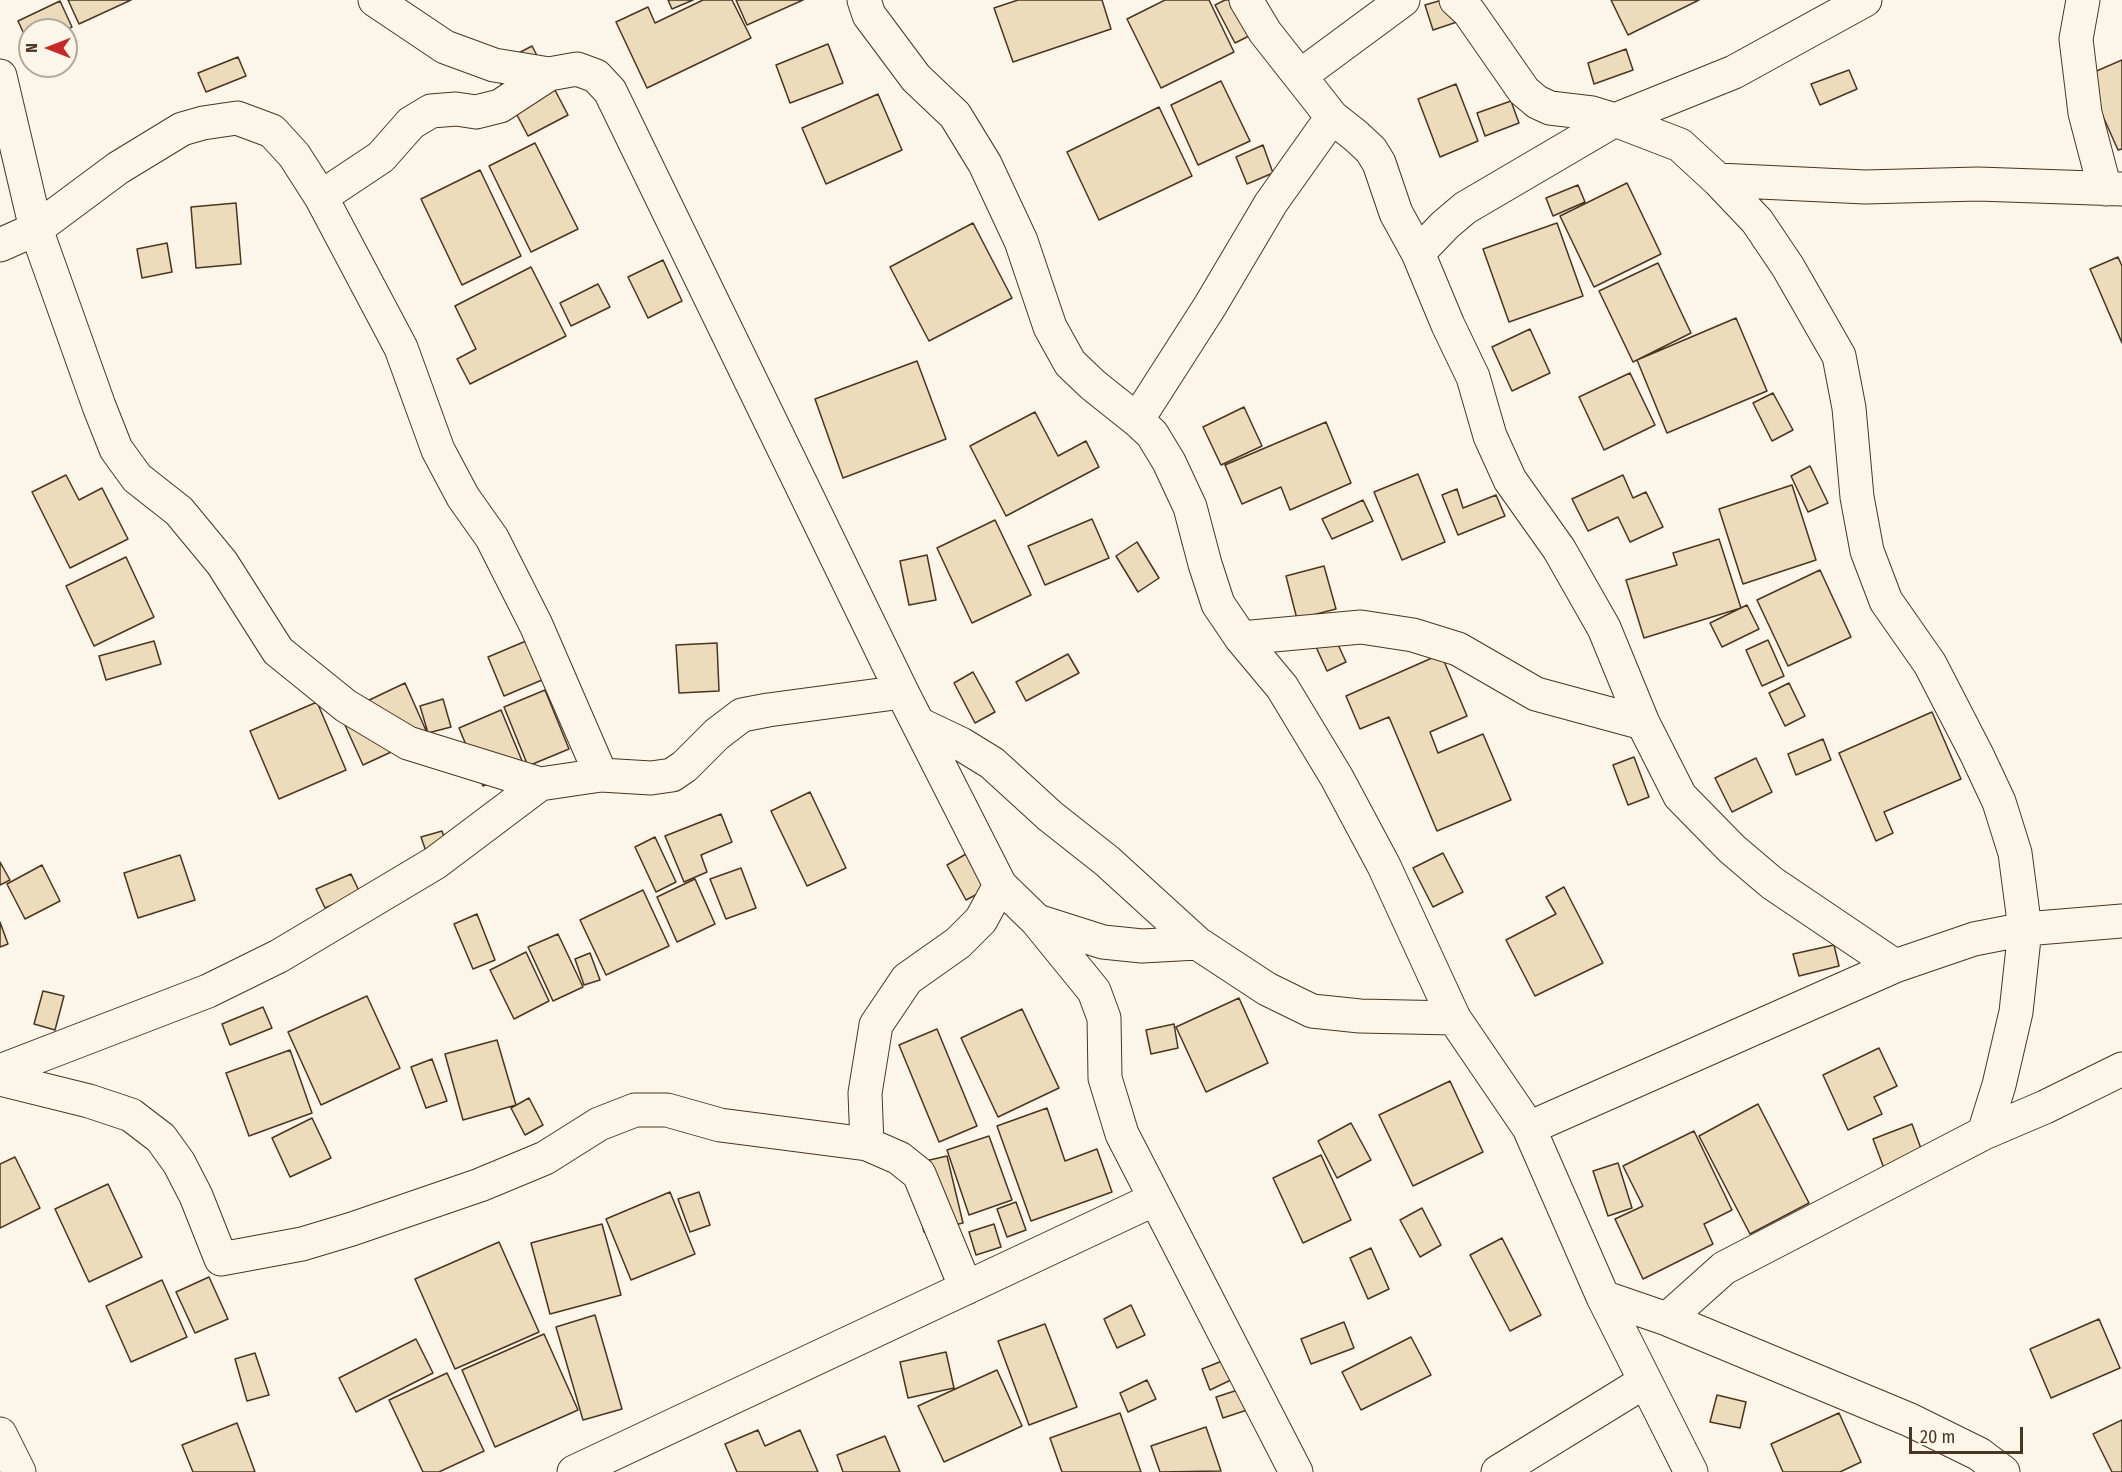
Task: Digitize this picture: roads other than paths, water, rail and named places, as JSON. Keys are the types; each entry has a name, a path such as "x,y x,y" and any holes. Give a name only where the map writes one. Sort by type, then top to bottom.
{"street":[{"path":"375,0 445,47 494,65 549,74 577,69 596,76 610,91 902,692 1000,885 1037,921 1094,992 1100,1003 1104,1018 1106,1078 1122,1134 1296,1472"},
{"path":"864,0 869,15 916,78 955,115 985,164 1021,241 1050,327 1070,363 1152,434 1169,462 1190,507 1218,604 1282,687 1337,778 1384,866 1454,1018 1529,1128 1603,1297 1690,1472"},
{"path":"1246,0 1265,32 1332,117 1371,150 1379,163 1396,213 1418,253 1473,376 1490,436 1510,480 1559,549 1604,628 1643,723 1680,796 1732,849 1772,883 1895,966"},
{"path":"1300,76 1403,0"},
{"path":"1456,0 1469,12 1524,91 1537,102 1550,108 1592,113 1615,120 1680,146 1718,180 1757,221 1788,267 1839,356 1849,408 1857,497 1867,551 1886,602 1930,664 1999,802 2015,854 2025,929 2016,1012 1999,1084 1984,1132"},
{"path":"1418,253 1465,208 1615,120 1734,72 1865,0"},
{"path":"1718,180 1865,187 1977,184 2114,189 2085,113 2076,39 2084,0"},
{"path":"321,197 381,157 411,123 431,111 456,109 476,112 500,106 549,74"},
{"path":"0,76 36,229 116,449 137,478 180,511 222,563 278,651 346,706 408,743 540,784 601,775 651,778 672,775 685,766 717,734 742,715 902,692"},
{"path":"1137,420 1210,306 1271,203 1332,117"},
{"path":"0,245 36,229 118,168 182,129 237,118 272,131 294,155 321,197 401,348 438,450 464,497 492,538 536,625 601,775"},
{"path":"1242,638 1361,627 1413,635 1458,650 1536,694 1643,723"},
{"path":"919,724 961,744 992,764 1050,816 1107,861 1197,943 1267,989 1312,1011 1360,1016 1454,1018"},
{"path":"0,1071 208,991 279,956 435,863 540,784"},
{"path":"867,1144 865,1092 876,1025 907,979 958,943 981,920 1000,885"},
{"path":"1037,921 1103,942 1142,946 1197,943"},
{"path":"1529,1128 1895,966 1974,939 2025,929 2122,921"},
{"path":"1666,1319 1724,1268 1984,1132 2045,1107 2122,1070"},
{"path":"0,1079 89,1101 131,1115 161,1138 179,1163 192,1188 222,1259 302,1244 352,1229 480,1185 545,1158 599,1124 635,1110 667,1110 720,1125 867,1144 898,1158 919,1174 966,1288"},
{"path":"574,1472 1155,1199"},
{"path":"1603,1297 1666,1319 1910,1420 1979,1454 2003,1472"},
{"path":"1498,1472 1644,1382"},
{"path":"0,1434 19,1472"}]}
